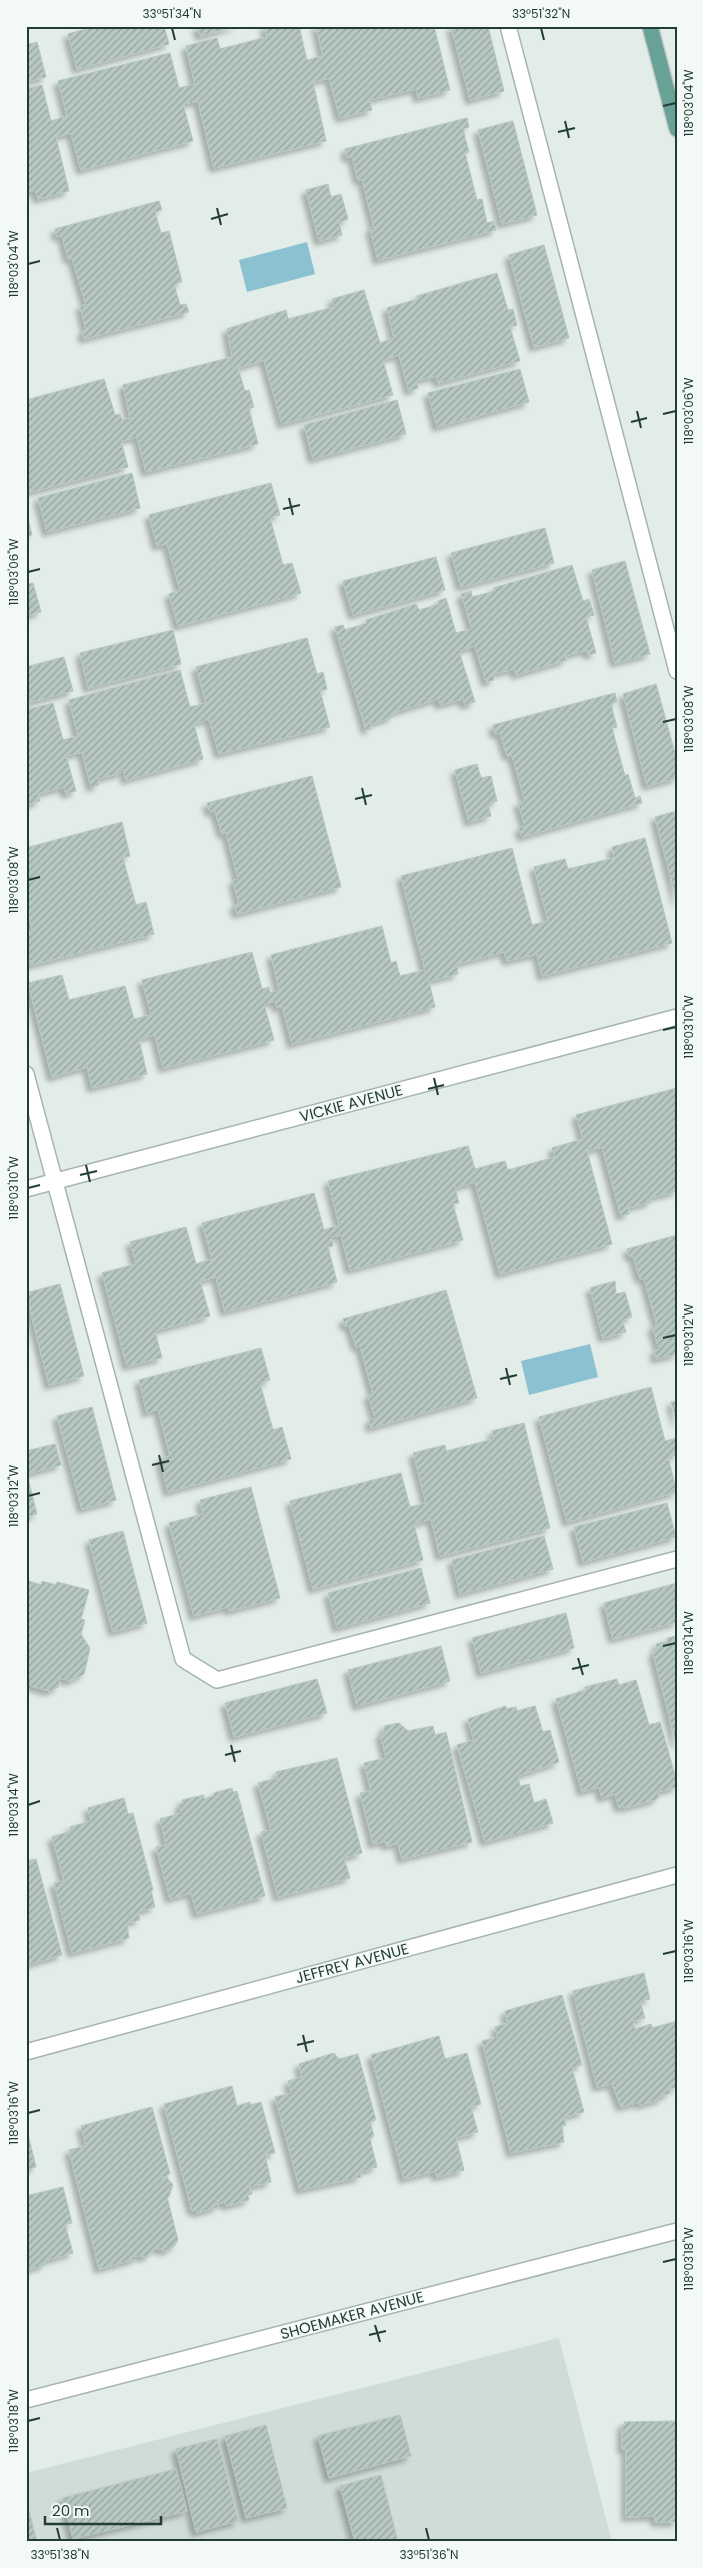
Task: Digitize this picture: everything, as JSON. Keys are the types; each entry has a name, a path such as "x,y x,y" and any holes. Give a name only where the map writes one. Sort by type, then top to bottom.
{"main road":[{"path":"650,26 677,129"}],"street":[{"path":"508,26 677,671"},
{"name":"VICKIE AVENUE","path":"26,1189 677,1017"},
{"path":"26,1074 183,1659 217,1680 677,1559"},
{"name":"JEFFREY AVENUE","path":"26,2052 677,1874"},
{"name":"SHOEMAKER AVENUE","path":"26,2400 677,2231"}],"shaded area":[{"path":"559,2338 612,2542 26,2542 26,2473"}],"water":[{"path":"307,242 315,274 247,292 239,260"},
{"path":"590,1344 598,1377 529,1395 521,1361"}],"building":[{"path":"97,26 164,26 169,44 77,69 68,34"},
{"path":"197,26 237,26 200,36"},
{"path":"264,26 299,26 307,60 323,56 316,26 434,26 450,90 418,98 416,89 369,100 372,110 340,118 329,78 313,82 326,141 214,168 198,101 183,104 193,141 81,170 71,133 56,137 69,191 38,199 35,190 26,192 26,89 42,85 51,121 67,116 58,81 170,53 179,88 195,84 186,46 217,38 220,49 267,37"},
{"path":"451,26 488,26 504,91 470,100"},
{"path":"37,42 46,77 26,82 26,45"},
{"path":"467,118 469,127 463,129 469,152 465,153 477,200 482,199 487,223 494,221 496,230 378,260 370,228 374,227 362,179 358,180 352,156 347,158 345,149"},
{"path":"513,121 537,215 502,224 478,130"},
{"path":"328,184 331,197 341,194 348,219 339,222 342,235 319,241 306,190"},
{"path":"159,201 162,210 155,212 161,233 169,231 182,282 174,284 180,305 186,304 189,312 84,339 82,331 86,330 80,306 86,305 72,258 68,259 62,235 57,237 55,229"},
{"path":"544,245 569,338 534,347 509,255"},
{"path":"497,273 508,310 513,309 517,325 510,327 520,361 438,383 436,376 416,381 418,388 409,391 399,355 383,360 393,395 282,424 264,360 238,368 245,391 249,390 254,407 249,409 258,444 146,472 137,437 121,441 128,467 26,493 26,400 104,379 115,415 120,414 122,420 130,418 123,385 232,357 227,329 286,310 288,319 334,307 332,299 364,290 380,343 394,338 387,308 418,299 417,296"},
{"path":"520,369 529,402 437,427 428,393"},
{"path":"397,400 406,434 313,459 304,425"},
{"path":"132,473 140,508 47,532 38,498"},
{"path":"271,483 280,515 270,518 283,565 292,563 301,593 178,626 169,594 180,590 167,544 157,546 149,515"},
{"path":"26,511 32,535 26,537"},
{"path":"545,528 554,563 461,587 451,553"},
{"path":"436,557 445,590 353,615 343,581"},
{"path":"625,561 650,654 615,663 592,570"},
{"path":"572,565 583,601 589,599 594,615 586,617 596,653 588,655 587,650 565,656 567,660 516,675 514,669 493,674 494,680 486,682 475,646 459,651 475,702 465,705 463,699 440,705 438,699 392,713 393,717 370,724 371,729 366,730 335,627 343,625 345,630 367,623 366,620 416,604 419,610 439,604 438,601 446,598 456,633 472,629 461,594 471,591 472,597 495,591 493,588"},
{"path":"33,583 41,612 26,616 26,585"},
{"path":"173,630 181,664 88,688 80,653"},
{"path":"307,638 317,674 323,672 327,689 320,691 330,727 219,754 209,719 194,724 203,759 126,780 123,769 120,770 121,773 97,779 99,785 91,787 82,752 66,756 76,791 66,794 64,787 38,794 40,801 26,805 26,710 53,703 63,740 78,736 69,700 180,670 190,707 206,703 196,667"},
{"path":"64,657 73,691 26,703 26,667"},
{"path":"656,684 677,760 677,778 647,786 623,694"},
{"path":"615,693 617,702 611,704 617,727 612,728 625,776 628,774 635,798 640,796 642,803 522,837 519,828 525,826 518,803 525,801 512,755 507,756 500,733 495,734 493,725"},
{"path":"477,764 481,778 491,776 497,801 488,804 491,816 469,822 455,770"},
{"path":"312,776 341,887 237,914 234,905 239,904 233,881 238,879 226,832 222,834 215,811 210,812 207,803"},
{"path":"677,811 677,902 655,817"},
{"path":"122,822 130,856 123,858 136,905 146,902 154,934 31,965 26,947 26,933 33,931 26,904 26,848"},
{"path":"645,838 672,943 542,976 537,954 507,961 504,952 457,964 458,974 429,981 435,1007 292,1044 282,1006 277,1008 275,1001 264,1004 274,1040 163,1068 155,1035 139,1039 147,1074 92,1088 87,1067 52,1077 28,983 62,975 69,1000 125,986 134,1019 151,1015 142,980 252,952 262,989 269,987 270,993 279,990 271,955 382,926 391,963 396,961 400,976 425,970 401,876 512,848 532,925 548,921 534,867 565,859 568,869 614,858 612,847"},
{"path":"677,1088 677,1191 650,1198 651,1202 628,1208 629,1214 621,1216 602,1147 587,1151 612,1244 500,1274 475,1182 455,1188 459,1203 453,1204 463,1240 350,1270 341,1235 331,1237 333,1246 328,1247 337,1282 225,1312 216,1277 200,1281 210,1316 155,1331 162,1358 127,1366 102,1273 136,1264 130,1242 186,1227 196,1264 212,1259 202,1223 314,1193 324,1230 339,1225 328,1181 468,1146 475,1169 505,1161 508,1170 555,1157 552,1148 583,1139 576,1115"},
{"path":"677,1235 677,1354 656,1359 654,1351 659,1349 652,1326 657,1325 644,1278 640,1279 633,1256 630,1257 627,1249"},
{"path":"615,1281 616,1294 625,1292 632,1317 622,1320 626,1332 603,1338 590,1288"},
{"path":"60,1284 84,1376 49,1385 26,1293"},
{"path":"446,1290 477,1398 371,1428 369,1420 375,1418 368,1395 373,1394 360,1346 356,1347 349,1325 345,1326 343,1319"},
{"path":"261,1348 270,1380 260,1383 273,1430 282,1427 291,1459 168,1492 160,1459 170,1456 158,1409 147,1413 139,1380"},
{"path":"651,1387 665,1441 677,1438 677,1455 668,1457 677,1492 567,1522 539,1417"},
{"path":"677,1401 677,1423 671,1402"},
{"path":"92,1407 116,1500 82,1509 57,1416"},
{"path":"524,1423 550,1528 440,1556 431,1519 414,1524 423,1560 313,1589 290,1501 401,1473 410,1507 426,1503 413,1453 445,1445 446,1451 494,1439 492,1431"},
{"path":"55,1444 61,1465 27,1474 37,1514 26,1517 26,1451"},
{"path":"251,1487 280,1598 229,1611 228,1607 194,1616 169,1523 203,1514 200,1500"},
{"path":"667,1503 676,1537 583,1562 574,1527"},
{"path":"123,1531 147,1623 113,1632 89,1540"},
{"path":"544,1536 553,1569 460,1594 452,1560"},
{"path":"421,1568 430,1603 337,1628 328,1593"},
{"path":"26,1580 41,1585 42,1581 56,1585 57,1582 89,1590 81,1619 85,1620 81,1634 90,1648 84,1674 71,1681 60,1678 58,1687 50,1691 31,1686 26,1678 29,1670 26,1669"},
{"path":"677,1583 677,1622 613,1639 604,1603"},
{"path":"566,1613 574,1648 481,1673 472,1638"},
{"path":"677,1636 676,1744 653,1653 657,1648 656,1644 664,1642 665,1646 668,1645 667,1638"},
{"path":"441,1646 450,1681 357,1706 348,1670"},
{"path":"317,1679 327,1713 234,1737 225,1703"},
{"path":"617,1679 619,1685 636,1680 649,1725 660,1722 677,1782 677,1787 657,1792 659,1797 655,1800 624,1808 623,1806 619,1808 615,1794 602,1798 599,1787 582,1792 556,1699 586,1690 585,1687"},
{"path":"506,1706 506,1709 516,1707 517,1711 535,1706 543,1732 550,1730 559,1762 518,1776 520,1786 529,1784 534,1803 546,1799 553,1823 485,1842 457,1745 474,1740 468,1719"},
{"path":"399,1723 408,1731 433,1726 435,1735 446,1732 472,1842 402,1859 398,1843 386,1846 385,1841 373,1844 360,1793 371,1791 364,1763 386,1758 380,1734 384,1732 384,1726"},
{"path":"337,1758 362,1853 344,1858 350,1878 278,1897 261,1832 271,1830 258,1783 278,1778 276,1772"},
{"path":"232,1788 233,1792 237,1791 265,1896 197,1914 191,1893 170,1899 156,1847 166,1845 160,1819 181,1813 179,1805 183,1804 182,1800 204,1795 204,1799 214,1796 214,1793"},
{"path":"124,1798 128,1814 133,1813 153,1890 151,1891 155,1907 138,1912 140,1920 127,1923 129,1938 72,1953 54,1883 64,1881 52,1837 71,1831 70,1827 91,1821 88,1808"},
{"path":"36,1859 62,1955 26,1965 26,1861"},
{"path":"644,1973 650,1999 640,2001 645,2018 633,2021 635,2029 651,2024 652,2028 677,2021 677,2087 669,2089 670,2093 661,2096 662,2099 640,2105 640,2102 621,2107 612,2084 597,2087 573,1991"},
{"path":"562,1995 582,2065 572,2068 584,2112 564,2117 566,2125 562,2126 564,2142 511,2153 482,2041 498,2037 495,2027 508,2023 505,2011"},
{"path":"439,2036 445,2059 467,2053 481,2104 471,2107 478,2132 456,2138 464,2170 437,2177 435,2171 404,2179 371,2055"},
{"path":"334,2053 339,2059 358,2054 376,2120 370,2122 374,2136 370,2139 377,2167 359,2172 361,2177 300,2190 275,2097 291,2093 288,2081 302,2077 299,2064"},
{"path":"232,2086 237,2106 250,2102 251,2105 261,2102 275,2153 265,2155 271,2182 249,2187 252,2194 248,2195 249,2200 226,2206 225,2202 217,2204 218,2207 197,2213 196,2210 192,2211 164,2104"},
{"path":"152,2107 170,2174 161,2178 166,2176 173,2185 167,2197 178,2240 167,2251 155,2248 147,2257 135,2256 136,2259 99,2269 69,2150 86,2146 81,2126"},
{"path":"28,2134 36,2167 26,2170 26,2135"},
{"path":"63,2187 72,2223 65,2224 73,2253 44,2261 45,2265 26,2270 26,2196"},
{"path":"400,2415 411,2456 329,2478 318,2436"},
{"path":"677,2421 677,2522 655,2522 655,2516 626,2517 626,2449 622,2449 622,2425 625,2425 624,2422"},
{"path":"266,2425 287,2508 246,2518 225,2436"},
{"path":"217,2439 238,2521 196,2532 176,2449"},
{"path":"176,2469 187,2511 73,2539 63,2498"},
{"path":"381,2475 398,2542 355,2542 340,2486"},
{"path":"29,2511 37,2542 26,2542 26,2512"}]}
